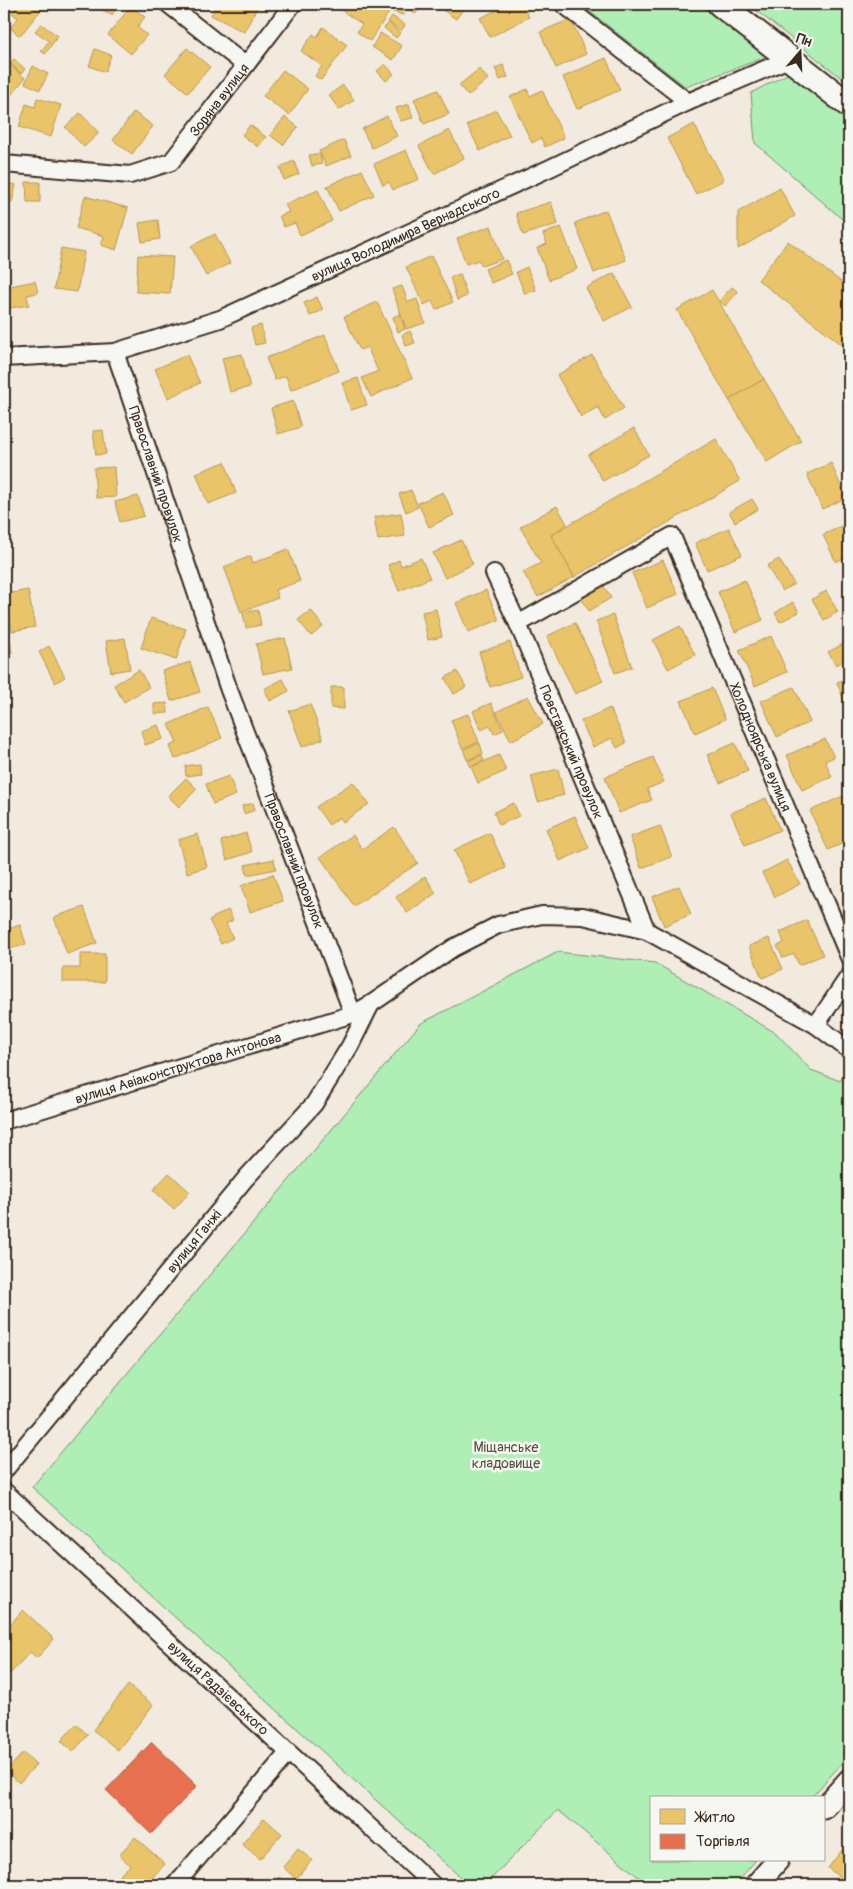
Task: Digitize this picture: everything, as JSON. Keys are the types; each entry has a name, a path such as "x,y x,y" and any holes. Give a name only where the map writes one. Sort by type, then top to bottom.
{"main road":[{"path":"720,4 849,104"}],"street":[{"path":"168,4 245,65"},
{"name":"Зоряна вулиця","path":"4,164 130,175 172,162 293,4"},
{"path":"563,4 688,102"},
{"name":"вулиця Володимира Вернадського","path":"4,358 114,352 220,319 548,169 688,102 791,58"},
{"name":"Православний провулок","path":"114,352 216,654 353,1014"},
{"name":"Холодноярська вулиця","path":"518,624 672,536 849,957"},
{"name":"Повстанський провулок","path":"494,573 518,624 647,931"},
{"path":"353,1014 371,1004 453,948 498,925 542,915 583,916 647,931 816,1025 849,1050"},
{"path":"816,1025 849,976"},
{"name":"вулиця Ганжі","path":"4,1471 246,1178 314,1104 350,1046 371,1004"},
{"name":"вулиця Авіаконструктора Антонова","path":"4,1121 353,1014"},
{"name":"вулиця Радзієвського","path":"4,1492 433,1885"},
{"path":"174,1885 288,1753"},
{"path":"826,1806 849,1780"},
{"path":"756,1885 776,1862"}],"green space":[{"path":"580,4 699,4 768,56 686,87"},
{"path":"748,4 838,4 849,13 849,84"},
{"path":"793,71 849,117 849,225 755,143 751,93"},
{"name":"Міщанське кладовище","path":"558,952 655,963 776,1033 811,1070 840,1081 849,1066 849,1755 813,1796 650,1796 650,1862 754,1862 734,1885 648,1885 558,1810 485,1885 469,1885 32,1487 420,1024"}],"building: Житло":[{"path":"19,4 41,4 44,6 20,36 10,28 18,18 12,13"},
{"path":"96,4 119,4 112,15 95,6"},
{"path":"217,4 259,4 244,32 211,15"},
{"path":"332,4 379,4 390,11 370,41 357,32 362,24"},
{"path":"402,4 424,4 415,14"},
{"path":"434,4 467,4 456,19"},
{"path":"509,4 522,4 529,17 490,37 480,18"},
{"path":"395,5 405,8 403,15 393,12"},
{"path":"131,6 145,17 137,27 147,35 131,54 108,35"},
{"path":"392,16 405,25 401,31 388,22"},
{"path":"571,19 586,54 556,68 540,32"},
{"path":"389,23 400,33 396,38 384,28"},
{"path":"41,24 58,36 45,54 41,51 49,41 35,31"},
{"path":"323,27 347,45 321,80 315,76 322,66 301,51 313,34 317,37"},
{"path":"380,33 402,46 393,60 372,47"},
{"path":"187,48 210,67 188,93 165,74"},
{"path":"95,49 111,55 105,72 89,66"},
{"path":"606,58 620,90 577,109 563,77"},
{"path":"14,59 25,69 21,74 10,63"},
{"path":"9,64 25,78 4,104 4,70"},
{"path":"385,64 394,74 386,81 377,71"},
{"path":"503,65 508,77 500,80 495,68"},
{"path":"33,66 48,74 40,90 25,83"},
{"path":"479,69 488,79 468,96 459,85"},
{"path":"283,70 308,89 289,115 263,96"},
{"path":"343,85 354,100 339,110 329,95"},
{"path":"527,89 530,96 542,90 564,138 545,147 541,138 532,143 510,97"},
{"path":"438,90 449,114 424,124 414,99"},
{"path":"37,98 61,105 51,137 19,127 26,104 35,107"},
{"path":"409,104 413,118 400,121 396,108"},
{"path":"496,110 510,135 480,151 467,125"},
{"path":"134,112 153,126 132,154 113,140"},
{"path":"80,113 99,133 84,147 65,127"},
{"path":"387,116 397,136 372,148 362,129"},
{"path":"285,117 298,127 283,145 270,135"},
{"path":"694,124 724,180 696,194 667,138"},
{"path":"250,125 266,137 258,147 242,135"},
{"path":"449,130 464,158 434,174 419,146"},
{"path":"344,140 351,156 326,166 319,151"},
{"path":"406,150 419,179 393,190 389,182 383,185 374,164"},
{"path":"320,154 322,164 312,166 309,155"},
{"path":"294,161 299,174 284,180 280,167"},
{"path":"362,170 374,195 339,211 327,186"},
{"path":"4,182 16,185 12,202 5,200 4,204"},
{"path":"26,182 40,182 40,202 27,202"},
{"path":"780,188 795,216 738,249 738,212"},
{"path":"318,190 332,221 300,235 295,223 284,227 279,216 289,212 285,204"},
{"path":"85,196 128,208 116,250 101,245 104,236 76,228"},
{"path":"551,202 558,224 523,235 516,213"},
{"path":"606,210 626,260 594,273 575,223"},
{"path":"158,220 160,239 142,242 139,223"},
{"path":"491,226 502,259 482,266 479,260 466,264 457,238"},
{"path":"561,227 577,269 549,280 537,248 547,244 543,234"},
{"path":"215,234 230,263 206,276 191,246"},
{"path":"788,241 849,288 849,350 758,280"},
{"path":"61,248 84,252 77,292 54,289"},
{"path":"138,255 173,257 170,294 136,292"},
{"path":"431,256 453,302 436,310 432,301 424,305 406,267"},
{"path":"506,260 512,274 491,283 485,269"},
{"path":"527,267 536,290 525,294 516,272"},
{"path":"614,273 632,307 604,321 586,288"},
{"path":"460,274 467,296 457,300 450,277"},
{"path":"35,281 38,293 27,295 29,305 10,308 5,287"},
{"path":"402,286 408,302 417,299 425,323 406,329 392,289"},
{"path":"732,287 738,292 725,306 719,301"},
{"path":"712,290 764,379 729,400 677,310"},
{"path":"317,297 323,310 310,316 304,303"},
{"path":"377,302 412,378 371,397 362,378 378,371 367,347 360,350 344,317"},
{"path":"400,314 405,329 398,332 393,317"},
{"path":"261,325 265,343 255,345 251,328"},
{"path":"410,331 415,343 406,346 402,335"},
{"path":"325,335 339,371 291,390 286,376 275,380 266,358"},
{"path":"242,354 250,387 230,392 222,358"},
{"path":"187,355 200,383 168,398 155,369"},
{"path":"592,355 624,408 605,420 598,407 581,417 557,375"},
{"path":"358,378 367,405 351,410 342,383"},
{"path":"764,379 801,441 767,462 729,400"},
{"path":"293,401 301,427 278,434 271,408"},
{"path":"634,428 649,455 603,481 588,455"},
{"path":"103,430 106,454 96,455 93,431"},
{"path":"716,439 740,481 574,577 551,535"},
{"path":"225,462 236,493 208,504 196,473"},
{"path":"831,463 846,498 822,509 807,474"},
{"path":"114,467 116,497 96,498 94,468"},
{"path":"411,490 418,507 406,512 399,494"},
{"path":"443,492 454,515 429,527 418,503"},
{"path":"138,496 144,516 120,522 115,502"},
{"path":"752,499 758,509 735,522 729,512"},
{"path":"557,506 567,524 551,535 574,577 538,597 523,572 541,563 520,527"},
{"path":"401,513 405,536 378,540 374,517"},
{"path":"849,522 849,555 836,562 823,535"},
{"path":"729,528 742,555 707,570 695,543"},
{"path":"461,540 473,564 445,578 433,553"},
{"path":"288,549 300,581 275,590 278,598 241,612 224,567 251,556 253,563"},
{"path":"421,558 430,578 399,591 388,565 399,560 401,566"},
{"path":"779,559 794,584 782,591 767,566"},
{"path":"663,560 678,594 647,608 632,573"},
{"path":"745,580 763,620 735,632 718,592"},
{"path":"603,585 611,598 589,611 581,598"},
{"path":"28,590 35,627 12,631 6,594"},
{"path":"486,590 499,620 468,632 456,603"},
{"path":"826,591 838,612 824,620 812,599"},
{"path":"793,602 799,612 780,622 775,613"},
{"path":"4,608 12,653 4,654"},
{"path":"436,609 442,637 428,640 422,612"},
{"path":"258,610 261,625 246,628 243,613"},
{"path":"311,610 323,627 311,636 298,620"},
{"path":"613,615 632,667 615,673 596,621"},
{"path":"151,618 186,629 176,660 141,648"},
{"path":"575,623 603,681 575,694 547,636"},
{"path":"680,626 695,655 668,669 653,640"},
{"path":"771,636 787,672 755,686 739,650"},
{"path":"125,638 130,669 111,672 106,641"},
{"path":"285,638 292,668 263,674 256,644"},
{"path":"849,641 849,658 836,665 828,652"},
{"path":"510,642 521,677 490,687 479,652"},
{"path":"49,646 65,677 55,683 39,652"},
{"path":"190,662 200,692 171,701 162,671"},
{"path":"139,670 149,687 124,702 114,685"},
{"path":"457,671 466,687 454,694 445,678"},
{"path":"849,678 849,708 847,709 837,682"},
{"path":"283,679 289,691 270,701 264,689"},
{"path":"4,682 10,695 4,698"},
{"path":"331,687 344,687 344,709 331,708"},
{"path":"794,687 810,722 777,737 761,701"},
{"path":"712,688 725,719 695,733 681,701"},
{"path":"528,696 543,724 511,741 496,712"},
{"path":"167,703 168,713 154,714 154,704"},
{"path":"491,703 503,730 494,734 490,726 481,730 473,711"},
{"path":"310,704 323,739 302,747 289,711"},
{"path":"208,707 222,738 175,759 170,746 177,743 169,724"},
{"path":"610,708 626,743 617,748 612,738 593,747 581,721"},
{"path":"468,714 479,742 462,748 451,720"},
{"path":"158,725 163,739 145,745 141,731"},
{"path":"825,739 834,757 825,761 832,777 802,790 787,755"},
{"path":"480,743 483,754 467,760 463,749"},
{"path":"735,743 748,771 720,783 707,755"},
{"path":"481,755 484,760 471,767 468,761"},
{"path":"499,755 506,771 478,783 471,767"},
{"path":"653,757 664,782 647,789 652,800 619,813 605,777"},
{"path":"200,764 201,774 186,776 185,766"},
{"path":"558,769 564,795 538,802 531,776"},
{"path":"229,776 236,795 213,804 206,784"},
{"path":"186,778 197,789 179,807 168,796"},
{"path":"353,782 369,804 343,822 340,817 329,825 316,807"},
{"path":"843,796 849,810 849,829 844,831 848,841 828,850 810,811"},
{"path":"766,798 780,830 745,845 731,813"},
{"path":"253,803 255,810 244,814 242,806"},
{"path":"514,803 519,816 499,825 494,812"},
{"path":"575,816 589,848 560,861 546,829"},
{"path":"660,826 672,857 641,868 630,837"},
{"path":"394,827 418,863 354,906 320,857 353,835 362,849"},
{"path":"246,833 252,852 227,860 221,841"},
{"path":"490,833 506,868 470,884 454,850"},
{"path":"198,834 207,867 187,873 178,840"},
{"path":"274,859 276,869 247,875 245,865"},
{"path":"787,860 800,884 775,897 762,873"},
{"path":"273,874 283,901 250,912 241,886"},
{"path":"425,876 436,893 407,913 396,897"},
{"path":"679,886 691,914 664,926 652,897"},
{"path":"849,887 849,902 844,889"},
{"path":"84,907 97,943 67,954 54,917"},
{"path":"228,910 233,920 226,924 233,938 221,944 209,920"},
{"path":"807,920 823,955 799,965 794,954 783,958 777,946 784,943 780,932"},
{"path":"20,925 26,944 4,951 4,930"},
{"path":"769,938 783,969 762,978 749,946"},
{"path":"80,954 105,954 105,982 63,982 63,968 80,968"},
{"path":"169,1173 190,1192 174,1209 153,1190"},
{"path":"23,1610 54,1639 37,1658 30,1652 10,1674 4,1669 4,1631"},
{"path":"128,1685 153,1705 118,1750 93,1730"},
{"path":"4,1692 12,1699 4,1708"},
{"path":"76,1724 88,1735 73,1752 61,1741"},
{"path":"23,1753 36,1765 19,1783 6,1771"},
{"path":"264,1818 282,1834 260,1859 242,1844"},
{"path":"135,1837 165,1864 145,1885 131,1885 120,1875 130,1865 119,1855"},
{"path":"849,1841 849,1885 828,1868"},
{"path":"298,1849 312,1860 296,1879 283,1867"},
{"path":"279,1877 289,1885 272,1885"}],"building: Торгівля":[{"path":"152,1742 197,1786 151,1834 106,1790"}]}
